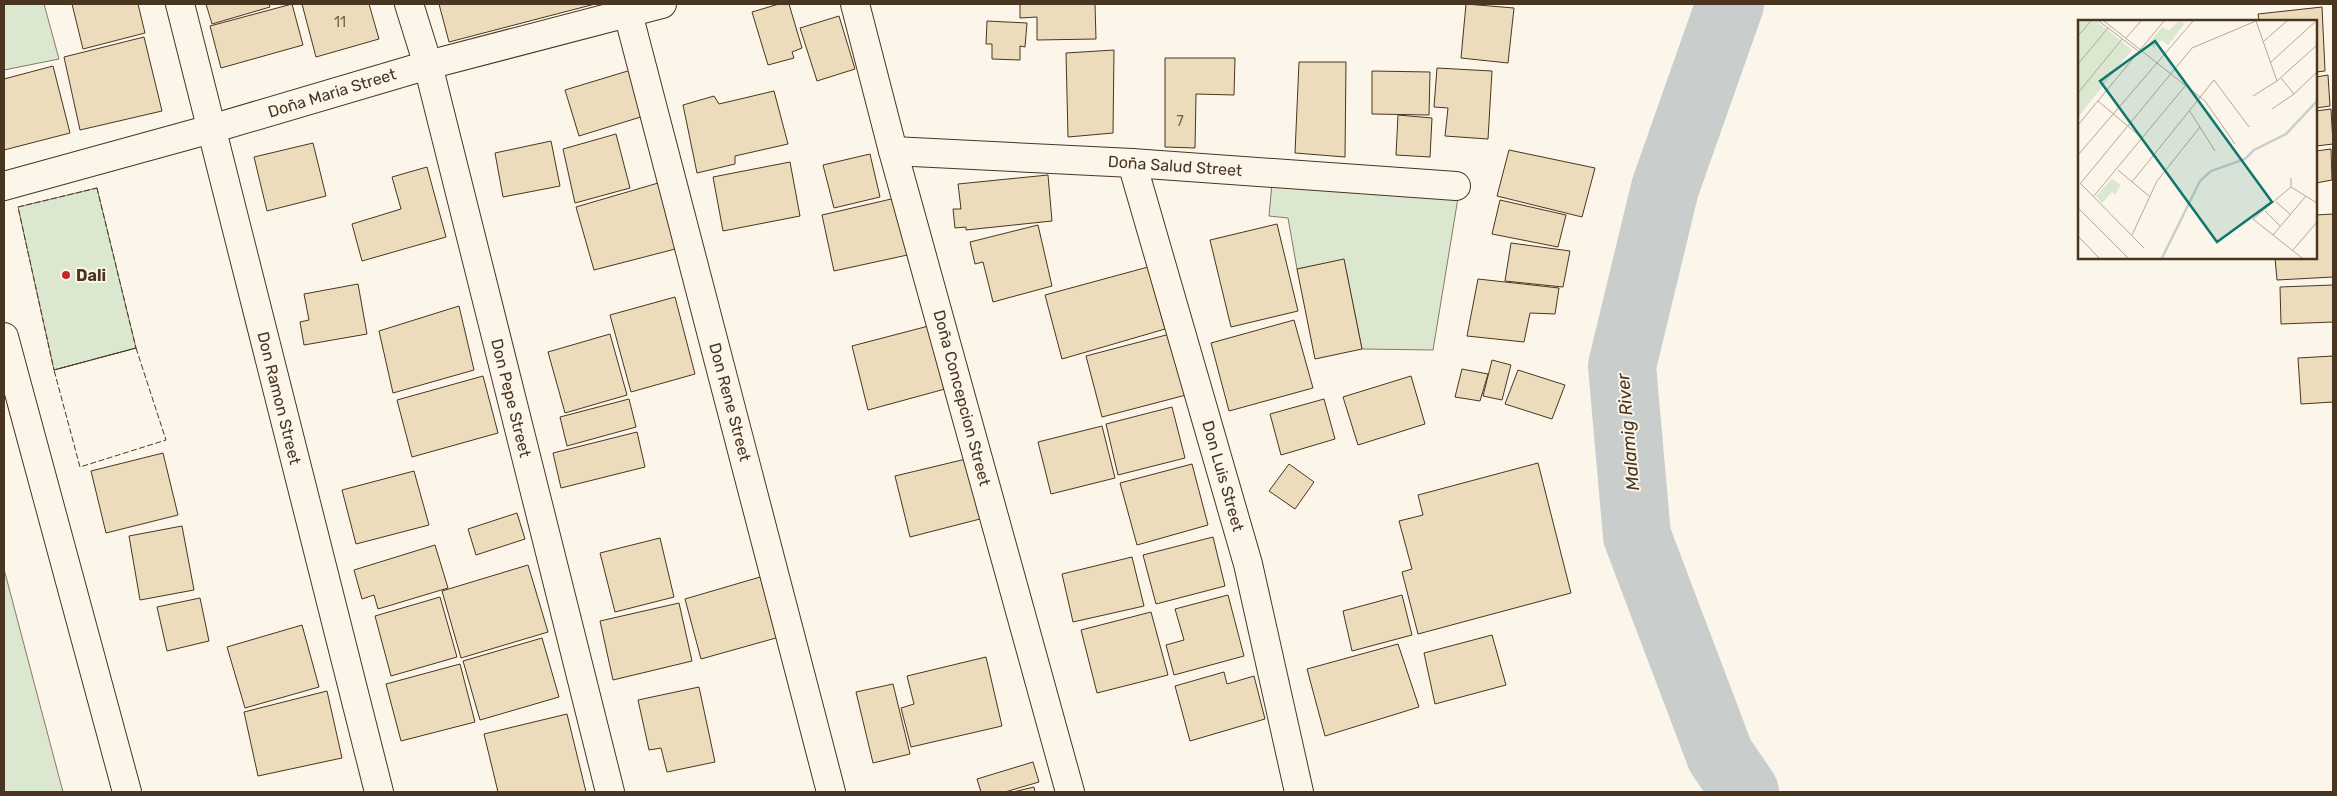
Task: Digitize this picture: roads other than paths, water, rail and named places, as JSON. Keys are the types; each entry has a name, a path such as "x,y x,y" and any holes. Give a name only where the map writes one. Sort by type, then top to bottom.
{"street":[{"name":"Don Ramon Street","path":"180,4 379,792"},
{"name":"Don Pepe Street","path":"409,4 428,64 610,792"},
{"name":"Doña Maria Street","path":"4,186 211,129 428,64 662,4"},
{"name":"Doña Concepcion Street","path":"855,4 893,152 1070,792"},
{"name":"Don Rene Street","path":"628,12 830,792"},
{"name":"Doña Salud Street","path":"893,152 1132,163 1456,186"},
{"name":"Don Luis Street","path":"1132,163 1248,564 1299,792"},
{"path":"4,337 127,792"}],"waterway":[{"name":"Malamig River","path":"1730,4 1665,188 1622,366 1637,536 1720,755 1745,792"}],"place":[{"name":"Dali","path":"66,275"}]}
